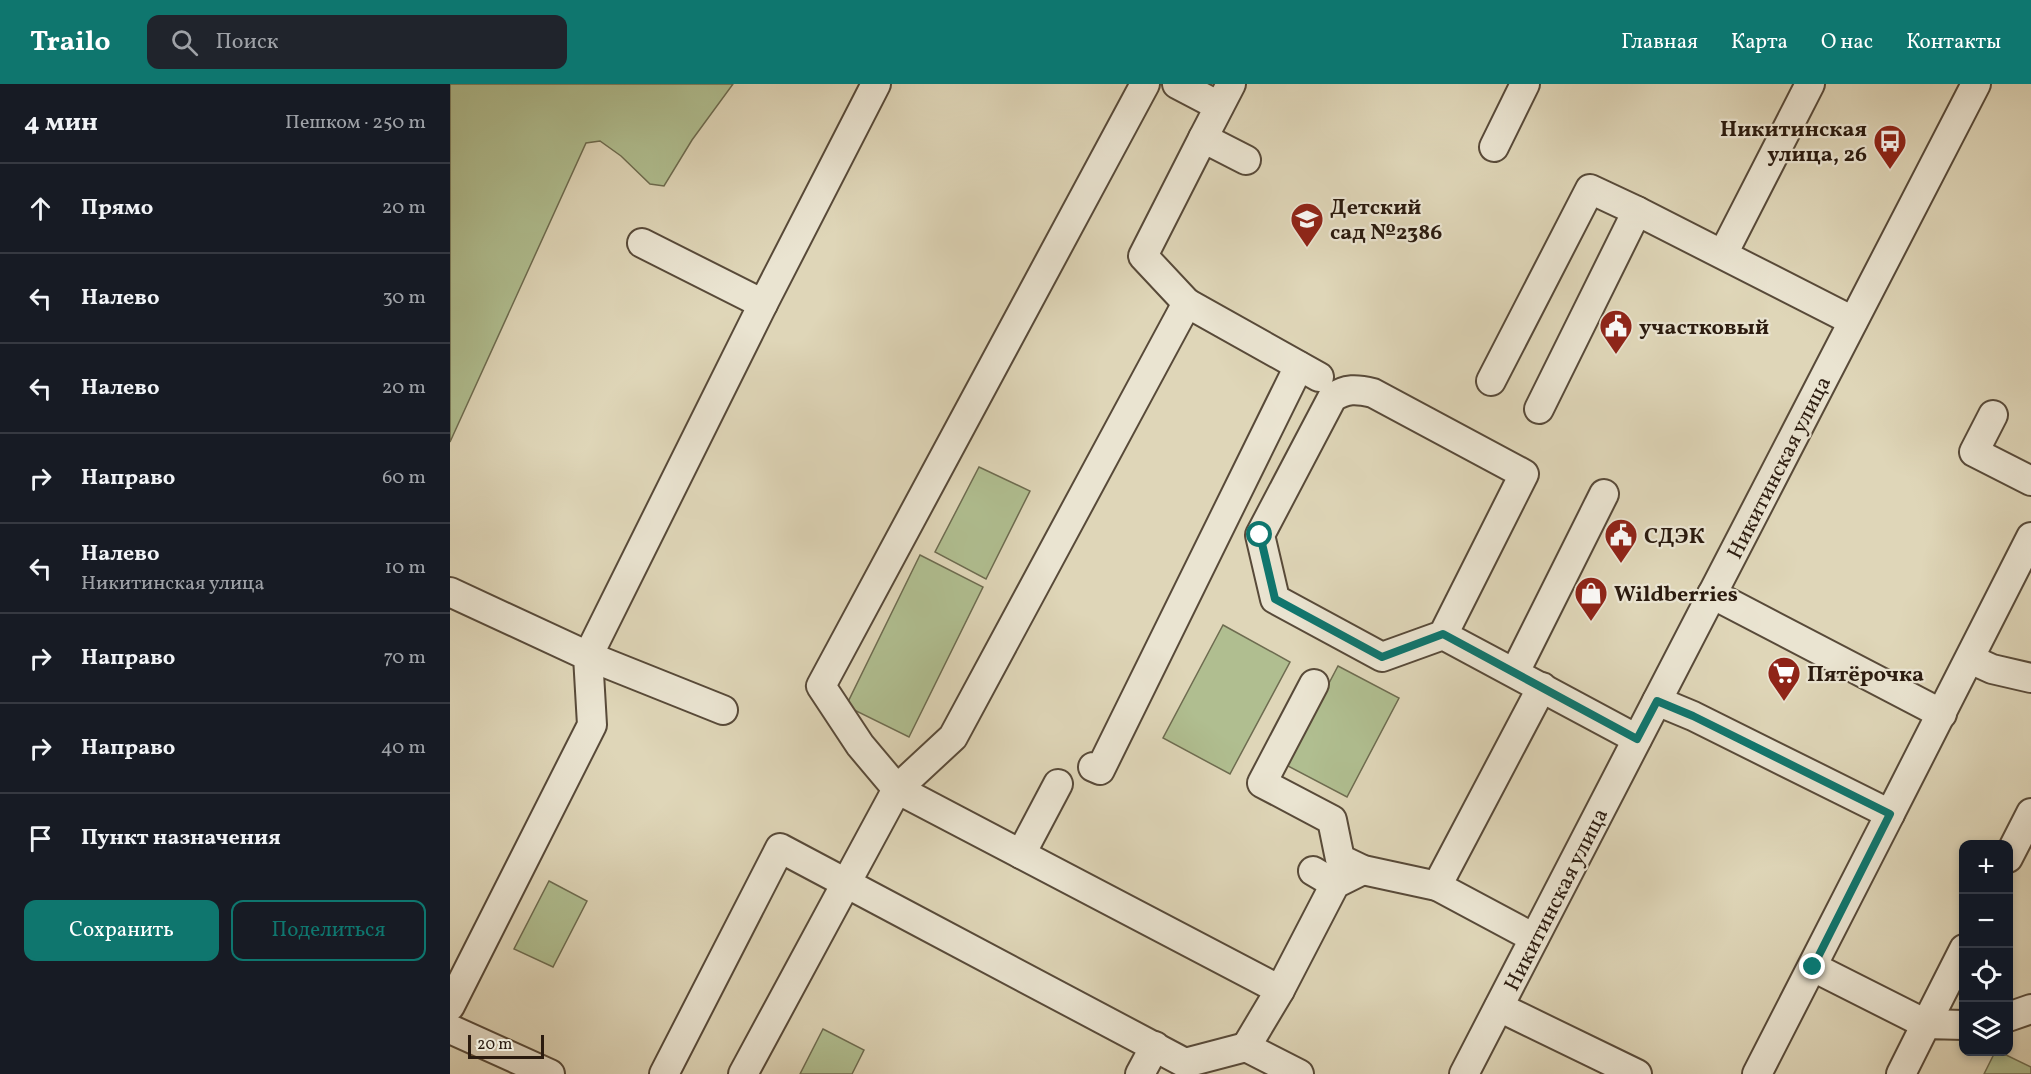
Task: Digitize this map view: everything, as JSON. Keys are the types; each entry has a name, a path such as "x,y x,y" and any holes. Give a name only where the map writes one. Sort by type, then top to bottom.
{"street":[{"path":"450,1006 592,725 588,656 876,84"},
{"path":"1144,84 821,686 860,746 897,789 1280,990"},
{"path":"1093,767 1100,770 1309,371 1187,303 1143,256 1225,95 1177,84"},
{"path":"1494,147 1525,84"},
{"path":"1723,254 1810,84"},
{"name":"Никитинская улица","path":"1464,1074 1976,84"},
{"path":"1203,138 1246,160"},
{"path":"1491,381 1590,189 1853,321"},
{"path":"1539,409 1637,211"},
{"path":"642,243 764,304"},
{"path":"743,1074 897,789 953,737 1187,303"},
{"path":"1443,634 1524,474 1373,393 1357,389 1341,392 1332,398 1260,535 1275,599 1382,657 1443,634 1637,739"},
{"path":"1993,415 1974,452 2031,481"},
{"path":"1515,672 1604,494"},
{"path":"1757,1074 2031,537"},
{"path":"450,592 588,656 723,710"},
{"path":"1712,594 1942,714"},
{"path":"1970,659 1992,669 2031,678"},
{"path":"1314,684 1262,783 1332,820 1340,859 1363,870 1437,886 1534,938"},
{"path":"1437,886 1542,687"},
{"path":"1657,701 1693,716 1890,814"},
{"path":"1021,854 1058,784"},
{"path":"2013,848 2031,813"},
{"path":"664,1074 780,848 1185,1063 1246,1047 1299,1074"},
{"path":"1246,1047 1280,990 1324,878 1363,870"},
{"path":"1901,1074 1959,959"},
{"path":"1813,967 1926,1024 1959,1025"},
{"path":"1499,1007 1637,1074"},
{"path":"2013,1015 2031,1009"},
{"path":"450,1029 550,1074"},
{"path":"1140,1074 1155,1046"}],"green space":[{"path":"450,84 733,84 692,140 664,186 650,184 621,156 600,141 586,143 450,442"},
{"path":"979,467 1030,491 986,579 935,552"},
{"path":"920,555 983,587 909,737 846,706"},
{"path":"1223,625 1290,662 1230,774 1163,738"},
{"path":"1338,666 1399,698 1347,797 1286,765"},
{"path":"549,881 587,901 553,967 514,949"},
{"path":"823,1029 864,1050 852,1074 800,1074"},
{"path":"1993,1056 2008,1056 2031,1067 2031,1074 1984,1074"}],"place":[{"name":"Никитинская улица, 26","path":"1890,170"},
{"name":"Детский сад №2386","path":"1307,248"},
{"name":"участковый","path":"1616,355"},
{"name":"СДЭК","path":"1621,564"},
{"name":"Wildberries","path":"1591,622"},
{"name":"Пятёрочка","path":"1784,702"}],"route":[{"path":"1260,535 1275,599 1382,657 1443,634 1637,739 1657,701 1693,716 1890,814 1813,967"}]}
